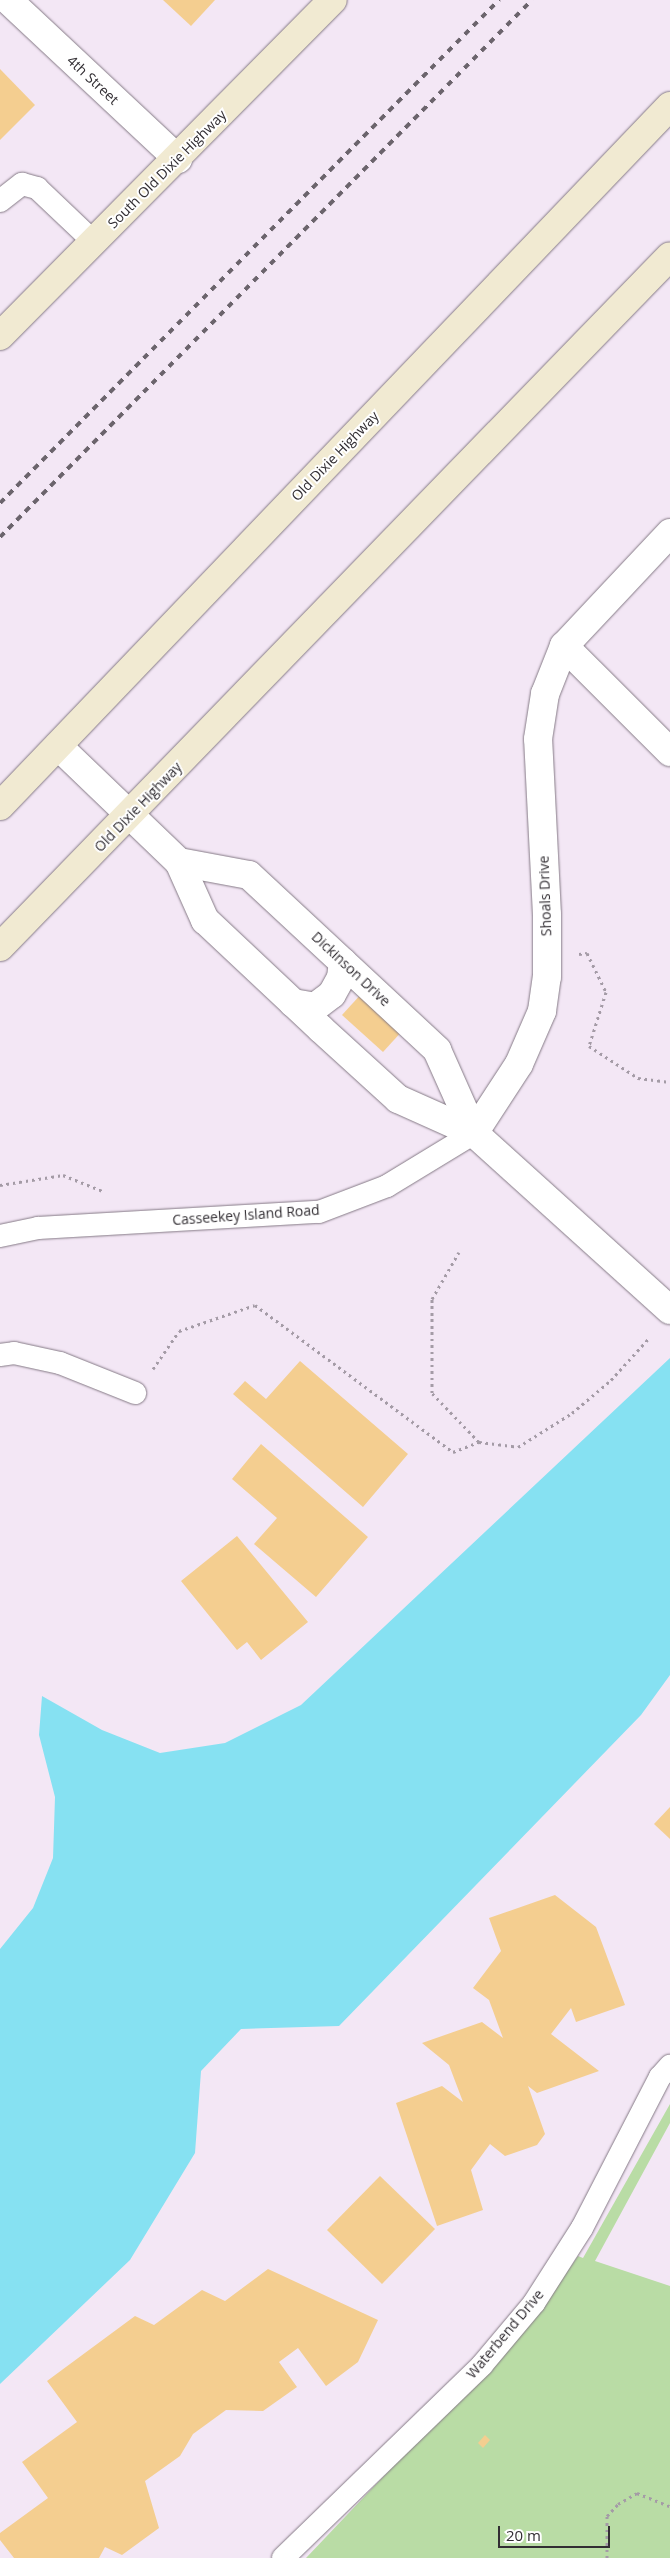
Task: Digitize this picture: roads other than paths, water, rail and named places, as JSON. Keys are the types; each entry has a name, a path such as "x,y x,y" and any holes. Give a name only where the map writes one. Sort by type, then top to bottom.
{"main road":[{"name":"South Old Dixie Highway","path":"0,336 178,159 333,0"},
{"name":"Old Dixie Highway","path":"0,806 670,106"},
{"name":"Old Dixie Highway","path":"0,947 130,816 670,256"}],"street":[{"name":"4th Street","path":"8,0 178,159"},
{"name":"Shoals Drive","path":"474,1134 519,1064 542,1011 547,956 538,739 545,694 564,646 670,533"},
{"path":"564,646 670,752"},
{"name":"Dickinson Drive","path":"58,746 179,862 205,920 398,1100 474,1134 642,1284 664,1320"},
{"name":"Dickinson Drive","path":"179,862 249,875 437,1050 474,1134"},
{"path":"293,1003 315,1007 332,994 342,978 343,962"}],"lane":[{"path":"0,201 22,184 37,188 94,242"},
{"name":"Casseekey Island Road","path":"0,1236 38,1228 319,1212 387,1186 474,1134"},
{"path":"0,1355 14,1353 60,1363 135,1393"},
{"name":"Waterbend Drive","path":"283,2558 482,2364 534,2303 582,2228 660,2077 670,2066"}],"water":[{"path":"670,1358 670,1675 641,1715 339,2026 241,2029 201,2071 195,2153 130,2260 0,2384 0,1949 33,1908 53,1858 55,1797 39,1735 42,1696 102,1730 160,1753 225,1743 301,1705"}],"railway":[{"path":"0,503 499,0"},
{"path":"0,537 532,0"}]}
